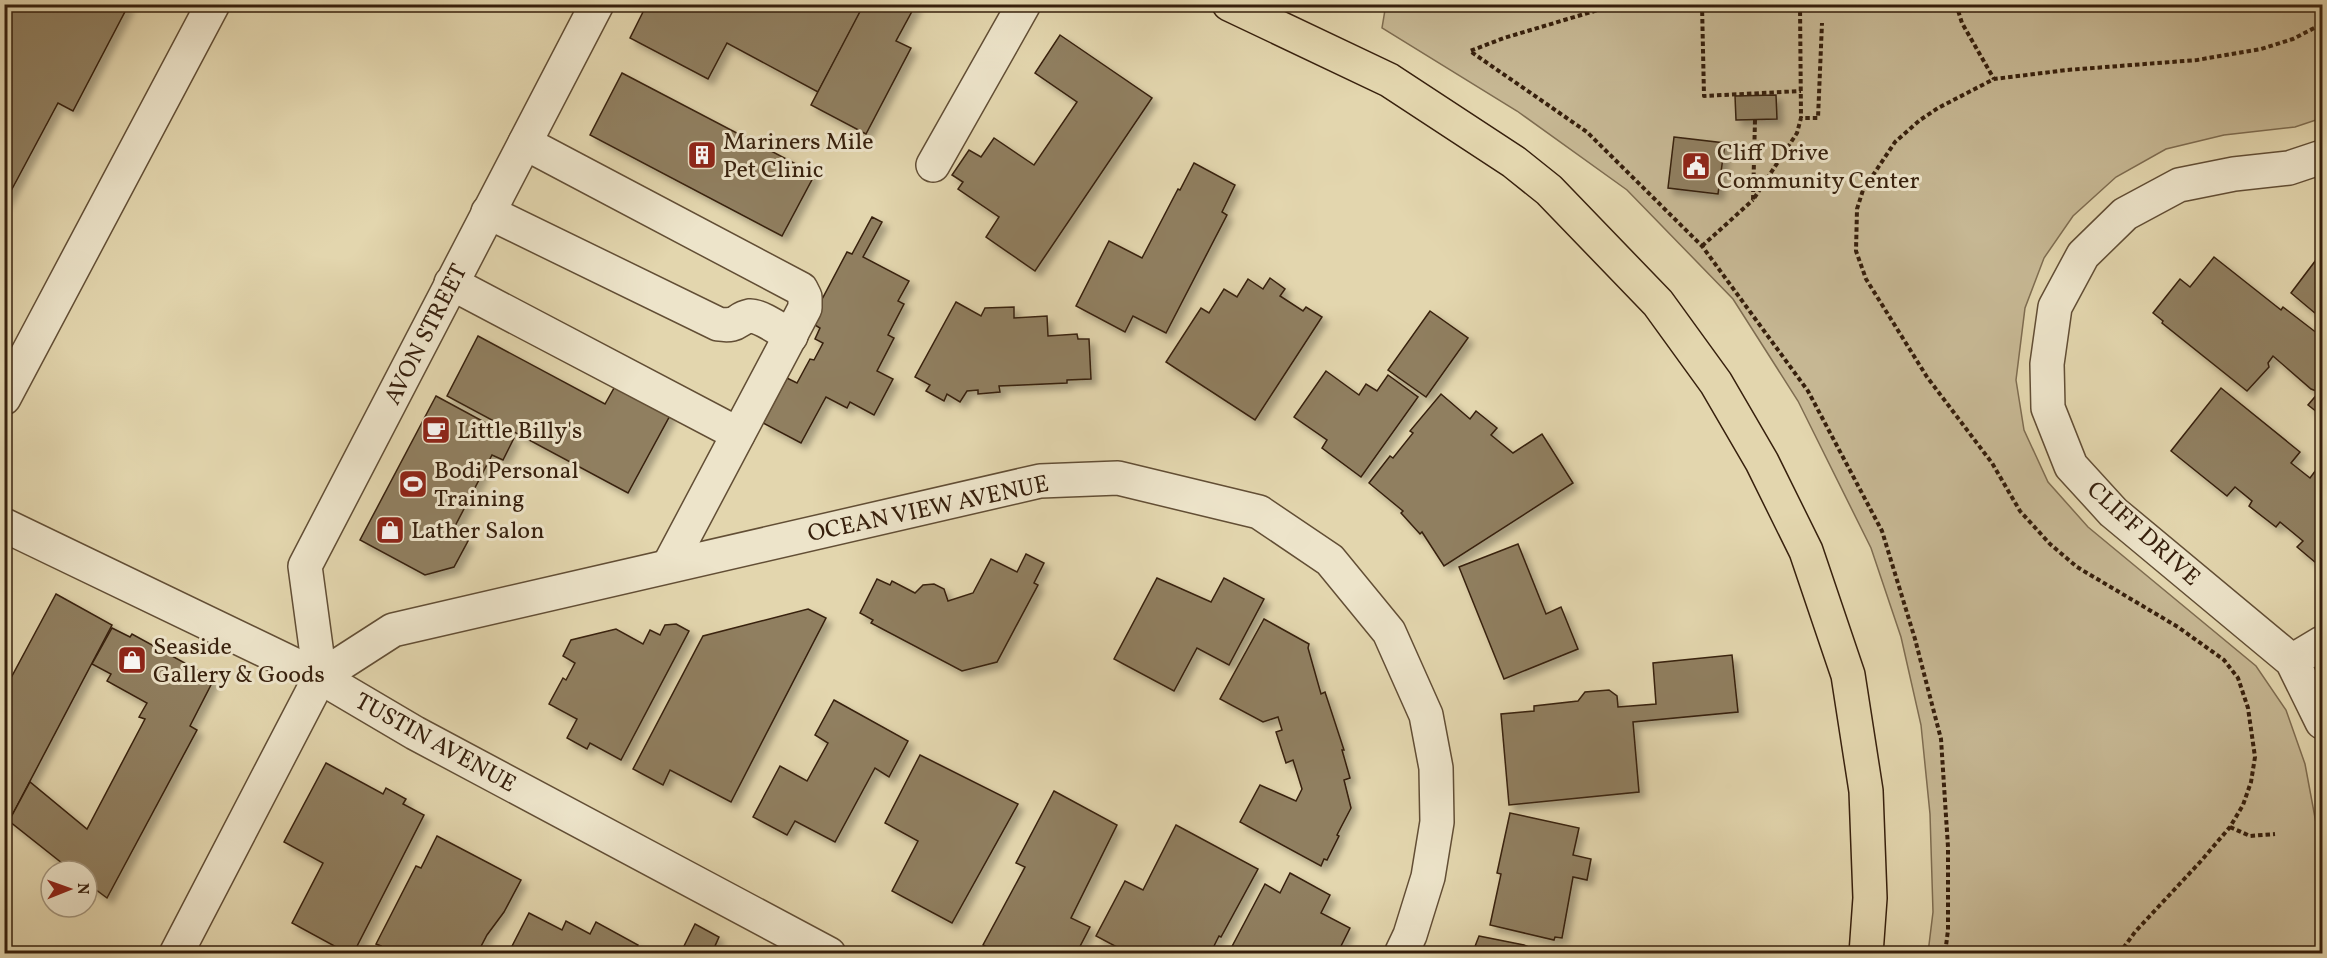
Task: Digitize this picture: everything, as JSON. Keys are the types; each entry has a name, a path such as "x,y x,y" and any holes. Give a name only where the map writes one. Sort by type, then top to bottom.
{"main road":[{"path":"1229,4 1389,80 1514,162 1549,190 1658,303 1716,384 1762,462 1806,550 1848,675 1866,792 1870,898 1866,954"}],"street":[{"path":"4,398 213,4"},
{"name":"AVON STREET","path":"320,677 305,566 597,4"},
{"path":"933,165 1024,4"},
{"path":"525,143 801,288 805,297 805,309 669,565"},
{"name":"CLIFF DRIVE","path":"2322,157 2289,168 2234,174 2179,186 2124,214 2083,255 2055,307 2047,364 2048,408 2071,466 2113,512 2292,661 2322,722"},
{"path":"488,213 718,324 731,326 748,316 756,316 791,336"},
{"path":"451,283 738,434"},
{"name":"OCEAN VIEW AVENUE","path":"320,677 393,630 1040,481 1118,478 1259,512 1330,560 1389,632 1426,715 1436,768 1437,822 1428,878 1410,936 1401,954"},
{"name":"TUSTIN AVENUE","path":"4,525 320,677 415,734 829,954"},
{"path":"2292,661 2322,643"},
{"path":"176,954 320,677"}],"path":[{"path":"1504,38 1618,4"},
{"path":"1702,4 1704,96 1801,91"},
{"path":"1702,246 1753,200 1797,133 1801,118 1800,4"},
{"path":"1956,4 1962,23 1994,79"},
{"path":"1801,118 1818,118 1822,23"},
{"path":"2120,954 2135,932 2230,827 2244,805 2255,757 2248,708 2238,678 2224,660 2178,627 2078,567 2050,544 2020,511 1992,463 1927,377 1866,279 1856,251 1857,209 1863,190 1895,142 1938,108 1994,79 2067,70 2197,60 2240,53 2293,39 2322,24"},
{"path":"1753,200 1755,120"},
{"path":"2230,827 2250,836 2276,834"}],"shaded area":[{"path":"1386,4 2322,5 2322,118 2295,127 2224,135 2166,149 2116,177 2073,216 2044,258 2025,308 2016,380 2024,430 2048,482 2088,527 2256,666 2286,710 2305,764 2322,855 2322,953 1928,953 1933,912 1930,814 1921,725 1901,637 1871,548 1798,401 1733,299 1627,190 1517,111 1382,28"}],"building":[{"path":"4,4 129,4 73,111 58,103 4,204"},
{"path":"647,4 848,4 861,11 818,92 727,43 708,79 630,38"},
{"path":"864,4 916,4 896,41 911,48 866,134 811,105"},
{"path":"1060,35 1152,98 1035,271 986,237 999,217 958,189 963,182 952,175 969,150 981,157 994,138 1034,165 1077,102 1035,73"},
{"name":"Mariners Mile Pet Clinic","path":"622,73 815,174 782,236 590,135"},
{"path":"1776,95 1777,119 1736,120 1735,96"},
{"name":"Cliff Drive Community Center","path":"1674,137 1725,143 1718,194 1668,188"},
{"path":"1194,163 1235,185 1222,212 1227,215 1166,333 1133,316 1125,332 1076,306 1109,241 1142,258"},
{"path":"872,217 882,222 863,257 909,281 898,301 904,304 888,335 894,338 877,371 893,379 874,415 850,402 847,408 826,397 801,443 763,423 787,378 797,383 810,359 814,360 823,343 815,339 820,328 810,322 847,252 852,254"},
{"path":"2319,256 2322,259 2322,319 2291,293"},
{"path":"2214,257 2281,310 2283,307 2322,337 2322,416 2308,405 2319,392 2311,389 2273,356 2268,363 2269,367 2247,391 2162,323 2163,321 2153,313 2180,279 2190,287"},
{"path":"1270,278 1285,289 1280,296 1303,311 1306,307 1322,317 1255,420 1166,362 1201,308 1209,313 1224,289 1237,297 1248,279 1263,289"},
{"path":"956,302 981,316 985,308 1014,307 1014,318 1047,316 1048,336 1077,334 1078,339 1089,339 1091,379 1067,380 1067,383 999,386 1000,392 978,394 978,390 967,391 960,402 947,394 944,401 926,391 930,385 915,377"},
{"path":"1430,311 1468,338 1426,397 1388,370"},
{"path":"478,336 605,404 618,381 673,410 628,493 447,396"},
{"path":"1326,371 1359,395 1366,384 1377,391 1388,375 1418,397 1361,477 1322,448 1327,440 1294,417"},
{"path":"2221,388 2300,452 2291,463 2310,478 2319,466 2322,469 2322,568 2297,547 2303,541 2280,522 2276,527 2249,506 2252,501 2235,487 2227,496 2171,451"},
{"path":"1441,394 1470,419 1476,411 1497,428 1491,435 1513,453 1542,434 1573,483 1444,566 1422,532 1420,534 1401,513 1403,511 1369,483 1390,456 1393,458 1413,433 1410,431"},
{"path":"436,396 514,438 503,460 492,455 452,532 468,541 454,567 425,575 360,540"},
{"path":"1518,544 1546,614 1561,607 1578,649 1504,679 1459,567"},
{"path":"1026,554 1044,563 1034,583 1038,585 997,662 962,671 871,623 873,620 860,613 877,579 890,585 892,581 915,593 923,585 934,584 944,589 948,601 973,593 991,559 1017,572"},
{"path":"1157,578 1211,602 1224,578 1264,599 1229,665 1197,648 1174,691 1114,659"},
{"path":"56,594 112,625 9,821 4,817 4,691"},
{"path":"808,609 826,618 731,802 670,770 663,785 633,769 703,636"},
{"path":"1264,619 1309,644 1308,648 1321,694 1325,692 1344,750 1342,750 1350,778 1344,780 1351,808 1327,860 1324,859 1321,866 1240,822 1260,785 1296,801 1302,789 1293,760 1286,763 1276,732 1282,730 1278,717 1263,722 1220,699"},
{"path":"676,624 689,631 621,760 590,743 587,749 567,738 577,719 549,704 563,678 566,680 575,663 563,656 571,640 616,629 643,644 650,630 660,635 665,625"},
{"path":"112,628 130,637 132,634 214,679 190,726 197,730 107,898 99,892 99,859 57,859 9,821 30,782 87,829 145,719 139,717 147,703 107,681 111,674 92,664"},
{"path":"1732,655 1738,712 1633,722 1639,792 1509,805 1501,714 1534,711 1534,706 1578,701 1585,692 1609,690 1617,696 1618,707 1656,704 1653,663"},
{"path":"834,700 908,741 889,777 875,768 835,842 795,821 787,835 753,817 780,766 807,781 828,743 815,735"},
{"path":"920,755 1018,804 952,923 892,891 918,841 885,823"},
{"path":"326,763 383,794 386,788 406,799 403,804 424,815 353,954 349,954 292,923 323,863 284,842"},
{"path":"1054,791 1117,825 1071,918 1090,927 1076,954 1000,954 983,945 1025,867 1016,863"},
{"path":"1510,813 1579,828 1573,855 1591,859 1587,880 1573,877 1562,938 1555,937 1554,940 1490,925 1501,874 1497,873"},
{"path":"1176,825 1258,869 1210,954 1130,954 1096,936 1125,881 1143,890"},
{"path":"437,836 521,880 477,954 377,954 381,946 376,944 416,866 421,868"},
{"path":"1290,873 1330,895 1321,913 1350,928 1337,954 1228,954 1265,884 1280,893"},
{"path":"529,913 562,930 566,921 590,934 596,922 638,945 633,954 508,954"},
{"path":"695,924 719,937 715,946 730,954 680,954"},
{"path":"1479,936 1524,945 1545,954 1472,954"}],"place":[{"name":"Mariners Mile Pet Clinic","path":"702,155"},
{"name":"Cliff Drive Community Center","path":"1696,166"},
{"name":"Little Billy's","path":"436,430"},
{"name":"Bodi Personal Training","path":"413,484"},
{"name":"Lather Salon","path":"390,530"},
{"name":"Seaside Gallery & Goods","path":"132,660"}]}
